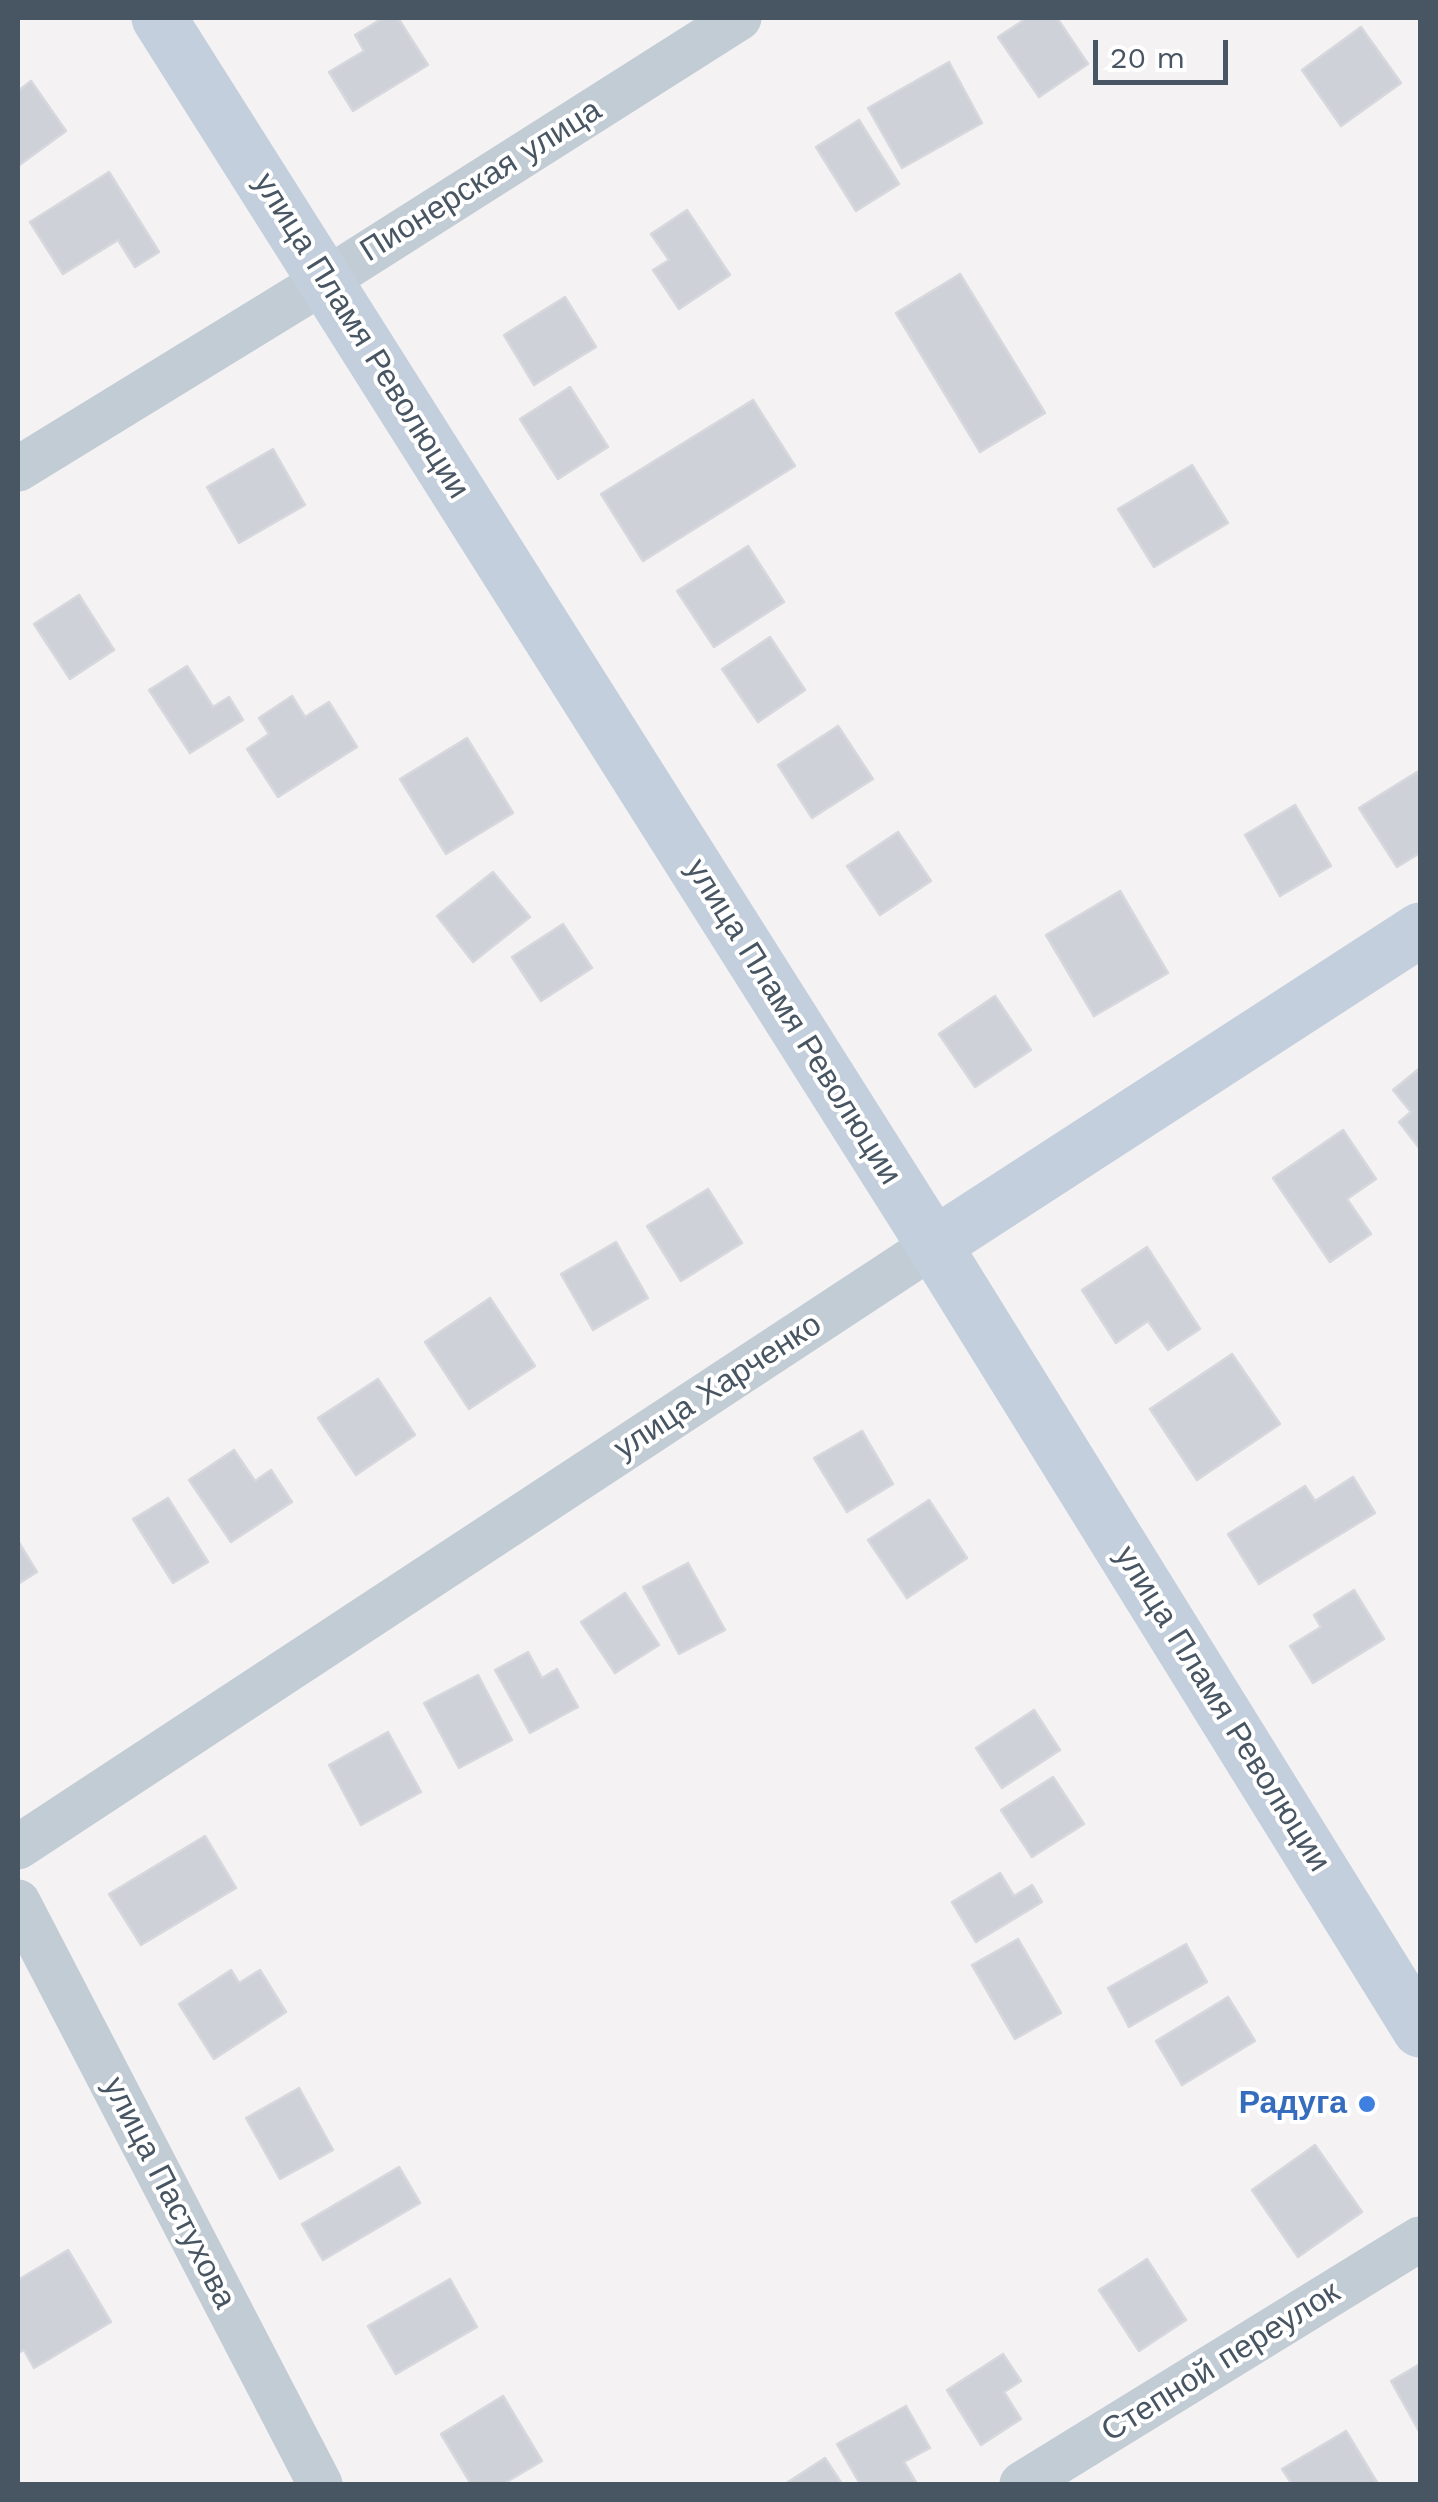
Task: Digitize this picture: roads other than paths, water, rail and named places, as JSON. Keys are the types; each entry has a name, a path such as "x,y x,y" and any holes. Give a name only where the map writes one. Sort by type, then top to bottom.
{"street":[{"name":"улица Пламя Революции","path":"159,18 934,1245 1420,2030"},
{"name":"Пионерская улица","path":"18,469 326,280 739,18"},
{"name":"улица Харченко","path":"24,1831 1420,930"},
{"name":"улица Пастухова","path":"18,1902 320,2484"},
{"name":"Степной переулок","path":"1022,2484 1420,2239"}],"place":[{"name":"Радуга","path":"1367,2104"}]}
